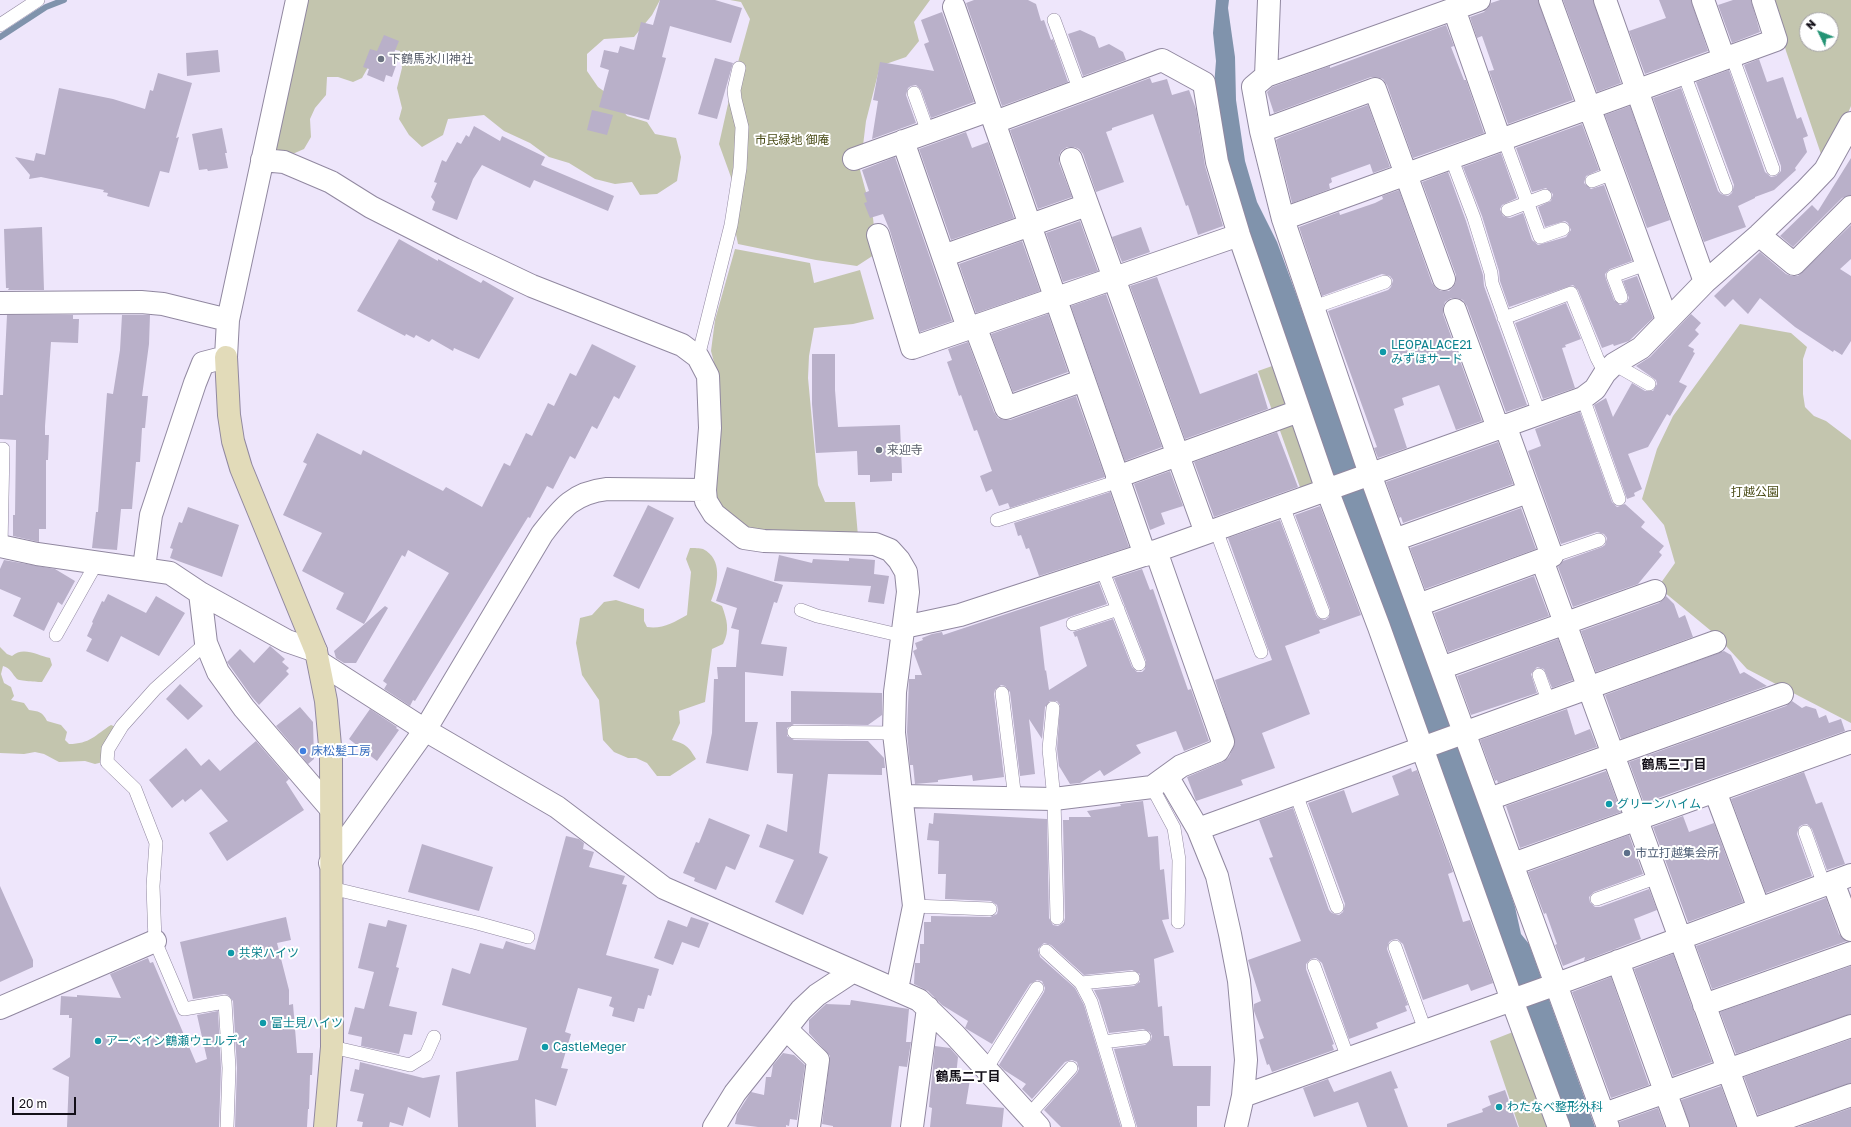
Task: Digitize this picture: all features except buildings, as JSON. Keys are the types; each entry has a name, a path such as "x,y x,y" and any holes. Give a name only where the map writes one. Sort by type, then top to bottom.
{"street":[{"path":"297,0 228,320 226,357 229,415 233,441 241,468 317,657 326,701 330,758 331,809 330,888 332,1047 325,1127"},
{"path":"1266,76 1269,0"},
{"path":"1479,0 1266,76 1253,87 1261,131 1283,219 1370,474 1606,1120 1665,1092 1851,1026"},
{"path":"1550,0 1667,320"},
{"path":"1605,0 1705,282"},
{"path":"1703,0 1728,58"},
{"path":"1283,219 1776,40 1762,0"},
{"path":"902,796 1015,800 1054,799 1160,782 1181,766 1218,751 1223,742 1150,553 1118,479 954,7"},
{"path":"1454,9 1502,139"},
{"path":"854,159 928,132 992,116 1080,91 1162,60 1204,83 1217,162 1239,235 1299,411 1559,1127"},
{"path":"1261,131 1375,89 1444,279"},
{"path":"904,631 960,615 1150,553 1328,491 1370,474 1583,398 1595,389 1609,368 1641,348 1705,282 1759,235 1825,170 1851,123"},
{"path":"903,141 943,256 1006,408 1084,380"},
{"path":"1071,159 1177,455 1211,532"},
{"path":"262,160 284,162 331,182 371,207 532,286 682,345 698,357 708,376 710,428 705,490 706,500 714,514 744,538 764,541 875,544 890,550 899,560 906,572 908,592 895,692 894,733 914,906 897,989"},
{"path":"943,256 1087,205"},
{"path":"1759,235 1794,264 1851,207"},
{"path":"878,235 912,348 1239,235"},
{"path":"0,303 141,302 163,304 228,320"},
{"path":"1455,310 1528,492 1565,624 1749,1127"},
{"path":"144,568 150,515 195,383 203,363 226,357"},
{"path":"1118,479 1177,455 1299,411"},
{"path":"330,863 425,730 542,534 558,512 578,496 592,491 607,489 705,490"},
{"path":"1394,540 1528,492"},
{"path":"1,546 37,554 144,568 170,573 200,593 317,657 425,730 557,807 664,888 852,972 897,989 919,1000 1034,1121"},
{"path":"1418,605 1547,558"},
{"path":"1441,668 1655,591"},
{"path":"200,593 206,643 218,672 244,708 331,809"},
{"path":"1198,829 1423,749 1715,642"},
{"path":"1489,799 1782,694"},
{"path":"1513,864 1851,742"},
{"path":"1160,782 1198,829 1217,876 1238,981 1246,1060 1243,1096 1236,1127"},
{"path":"1715,791 1759,909"},
{"path":"1243,1096 1557,984 1836,881 1851,930"},
{"path":"0,1006 155,941"},
{"path":"1704,1005 1851,953"},
{"path":"1618,961 1678,1127"},
{"path":"714,1127 735,1093 801,1010 816,995 852,972"},
{"path":"912,1127 928,1008"},
{"path":"786,1029 818,1060 809,1127"},
{"path":"1761,1127 1851,1095"}],"lane":[{"path":"0,25 38,0"},
{"path":"1054,20 1080,91"},
{"path":"1728,58 1773,169"},
{"path":"698,357 731,225 740,168 742,127 734,90 739,68"},
{"path":"1684,74 1726,188"},
{"path":"914,93 928,132"},
{"path":"1502,139 1540,237 1562,229"},
{"path":"1452,157 1474,218 1491,273 1492,283 1539,413"},
{"path":"1592,181 1613,173"},
{"path":"1508,210 1546,196"},
{"path":"1621,297 1613,276 1646,264"},
{"path":"1314,307 1385,282"},
{"path":"1504,318 1571,293 1597,358 1609,368 1649,384"},
{"path":"1583,398 1619,499"},
{"path":"0,449 3,449 1,546"},
{"path":"997,520 1118,479"},
{"path":"1283,506 1323,612"},
{"path":"1211,532 1261,652"},
{"path":"1547,558 1598,540"},
{"path":"56,635 97,562"},
{"path":"1102,569 1139,664"},
{"path":"1073,624 1118,609"},
{"path":"801,610 817,616 904,631"},
{"path":"206,643 155,689 122,726 108,749 107,762 136,789 156,843 153,886 155,941 184,1010 225,1002 229,1068 227,1127"},
{"path":"1539,675 1549,703"},
{"path":"1002,693 1015,800"},
{"path":"1053,708 1049,749 1054,799 1057,918"},
{"path":"794,732 894,733"},
{"path":"1160,782 1174,828 1179,860 1178,922"},
{"path":"1296,794 1337,907"},
{"path":"1805,832 1836,881"},
{"path":"1597,899 1658,877"},
{"path":"330,888 477,922 528,937"},
{"path":"914,906 990,909"},
{"path":"1394,947 1425,1030"},
{"path":"1046,951 1081,983 1091,1002 1129,1127"},
{"path":"1314,966 1348,1058"},
{"path":"1081,983 1134,978"},
{"path":"986,1069 1037,988"},
{"path":"332,1047 410,1065 426,1055 434,1037"},
{"path":"1103,1042 1144,1037"},
{"path":"1034,1121 1071,1068"}],"green space":[{"path":"306,0 660,0 652,15 634,37 604,39 587,54 587,71 598,87 612,97 627,116 647,122 655,134 676,138 681,157 677,181 657,194 640,195 632,182 615,184 595,179 569,163 549,157 530,143 504,131 484,115 448,119 443,135 422,147 409,135 399,119 402,108 397,88 402,68 400,51 387,48 371,62 362,78 353,82 338,77 327,77 326,95 315,108 310,119 311,137 304,149 288,156 278,153 274,143 279,117 289,92 289,71"},
{"name":"市民緑地 御庵","path":"730,0 930,0 914,22 919,41 906,57 880,66 866,121 860,170 873,218 877,253 857,266 816,260 738,244 732,215 736,191 719,144 735,73 750,19 741,2"},
{"path":"1772,0 1851,0 1851,106 1845,120 1822,157 1786,51"},
{"path":"735,249 810,263 814,283 860,270 874,319 853,324 814,328 809,356 808,378 818,485 825,502 855,502 858,536 747,531 722,512 714,494 719,381 711,351 715,320"},
{"name":"打越公園","path":"1740,324 1791,333 1807,347 1803,359 1803,394 1805,407 1814,416 1826,421 1851,440 1851,723 1747,669 1716,635 1658,587 1675,563 1664,525 1642,499 1657,449 1673,416"},
{"path":"1275,365 1288,400 1285,409 1273,413 1258,371"},
{"path":"1294,423 1316,480 1313,486 1301,490 1278,425"},
{"path":"690,548 703,549 714,559 717,580 711,601 722,606 727,630 723,644 712,649 705,702 679,711 680,723 672,740 687,746 696,759 670,776 657,776 647,763 636,758 628,758 614,752 603,740 599,700 582,675 576,643 580,618 592,615 604,602 616,600 644,609 644,621 647,627 663,626 687,615 691,572 686,559"},
{"path":"0,647 7,654 12,656 16,653 25,651 50,658 52,665 42,682 18,680 10,670 3,666 1,674 4,683 11,687 14,696 11,700 24,703 29,710 42,714 47,721 61,725 67,732 65,740 69,744 87,741 111,725 116,727 103,762 95,764 85,761 59,762 44,754 35,752 24,754 0,753"},
{"path":"1518,1030 1553,1127 1519,1127 1490,1041"}],"water":[{"path":"1216,0 1229,0 1228,8 1235,57 1236,100 1245,161 1257,202 1277,242 1299,302 1479,798 1515,907 1521,934 1529,944 1595,1127 1567,1127 1331,478 1233,196 1214,86 1216,61 1213,33"}],"waterway":[{"path":"0,37 46,7 64,0"}],"place":[{"name":"下鶴馬氷川神社","path":"381,59"},
{"name":"LEOPALACE21 みずほサード","path":"1383,352"},
{"name":"来迎寺","path":"879,450"},
{"name":"床松髪工房","path":"303,751"},
{"name":"グリーンハイム","path":"1609,804"},
{"name":"市立打越集会所","path":"1627,853"},
{"name":"共栄ハイツ","path":"231,953"},
{"name":"富士見ハイツ","path":"263,1023"},
{"name":"アーベイン鶴瀬ウェルディ","path":"98,1041"},
{"name":"CastleMeger","path":"545,1047"},
{"name":"わたなべ整形外科","path":"1499,1107"}],"district":[{"name":"鶴馬三丁目","path":"1674,765"},
{"name":"鶴馬二丁目","path":"968,1077"}]}
